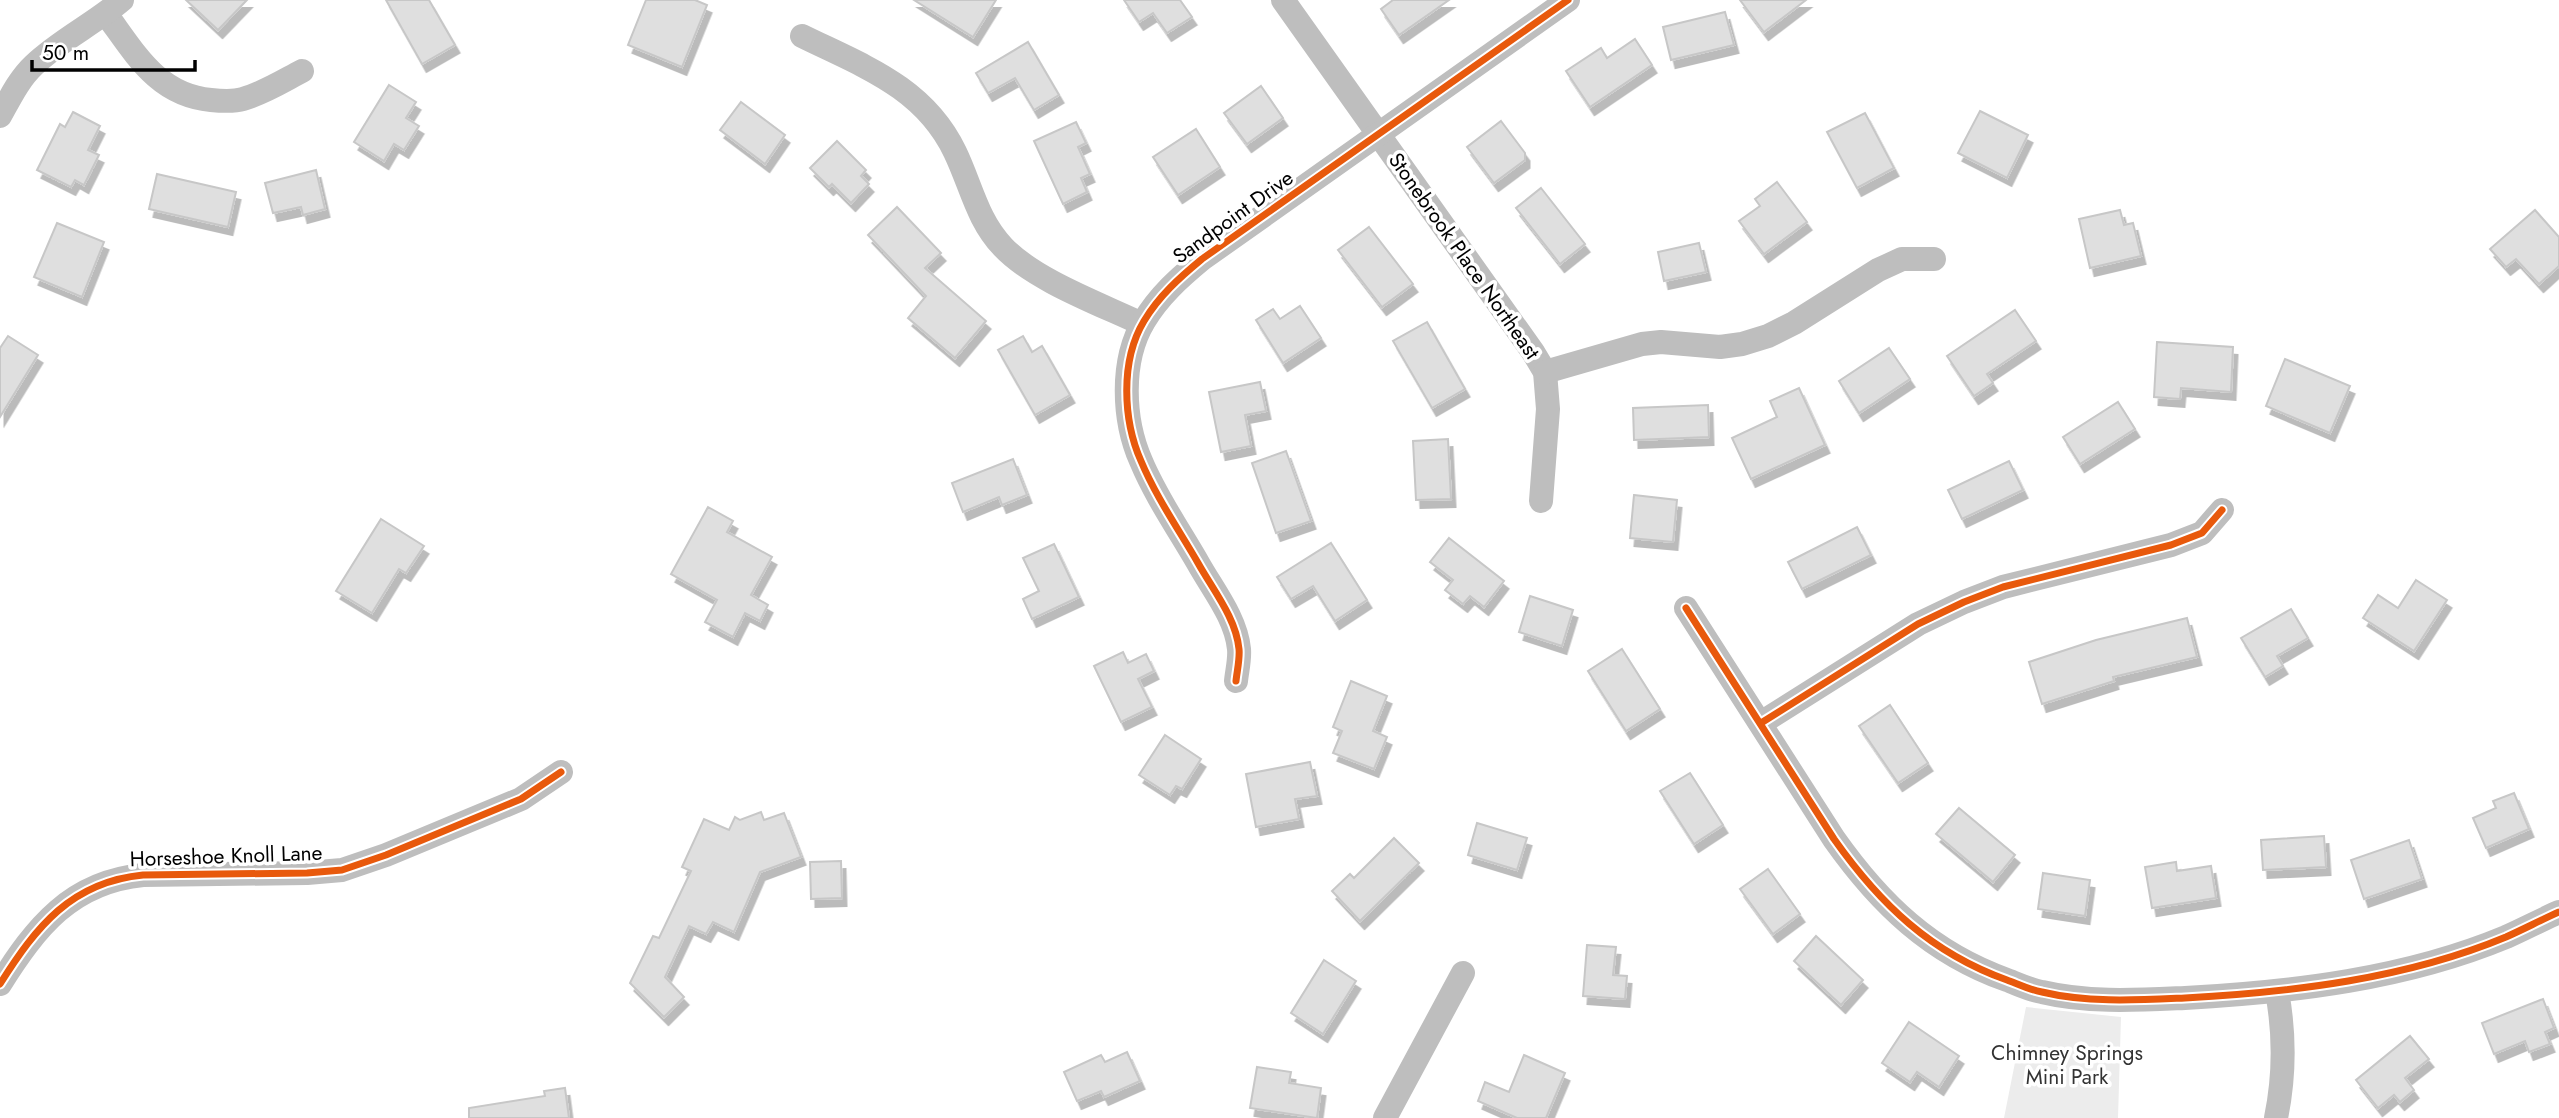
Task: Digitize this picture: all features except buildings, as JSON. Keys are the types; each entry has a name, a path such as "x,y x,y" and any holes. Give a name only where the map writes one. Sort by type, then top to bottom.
{"street":[{"name":"Stonebrook Place Northeast","path":"1283,0 1545,372 1548,409 1541,500"},
{"name":"Sandpoint Drive","path":"1236,681 1239,650 1231,620 1153,486 1140,459 1131,430 1128,378 1132,354 1142,324 1160,299 1202,259 1567,0"},
{"path":"0,116 31,67 49,51 114,7 148,69 173,91 194,99 241,100 265,91 302,71"},
{"path":"802,36 902,87 923,106 947,136 981,217 1004,248 1044,277 1142,324"},
{"path":"1545,372 1642,344 1661,342 1720,347 1742,344 1768,336 1794,323 1890,264 1902,259 1934,259"},
{"path":"1760,723 1918,624 1964,602 2003,586 2171,545 2202,533 2222,510"},
{"path":"1686,608 1860,875 1889,908 1948,953 1993,975 2041,992 2091,999 2154,999 2277,992 2390,972 2445,958 2505,937 2559,912"},
{"name":"Horseshoe Knoll Lane","path":"0,984 42,923 95,885 120,877 143,875 307,873 342,870 386,856 521,799 561,772"},
{"path":"1385,1118 1463,973"},
{"path":"2276,1118 2285,1063 2284,1026 2277,992"}],"green space":[{"name":"Chimney Springs Mini Park","path":"2026,1007 2121,1017 2118,1118 2004,1118"}],"cycle path":[{"path":"1236,681 1239,653 1233,626 1168,513 1135,445 1130,427 1127,391 1128,372 1136,337 1163,295 1202,259 1568,0"},
{"path":"1761,723 1918,624 1964,602 2003,587 2171,545 2202,533 2222,510"},
{"path":"1686,608 1834,839 1870,885 1909,924 1954,956 2029,988 2077,998 2131,1000 2307,987 2389,973 2428,963 2506,937 2559,912"},
{"path":"0,984 42,926 58,911 95,887 118,879 143,875 307,873 342,870 386,855 521,799 561,772"}]}
